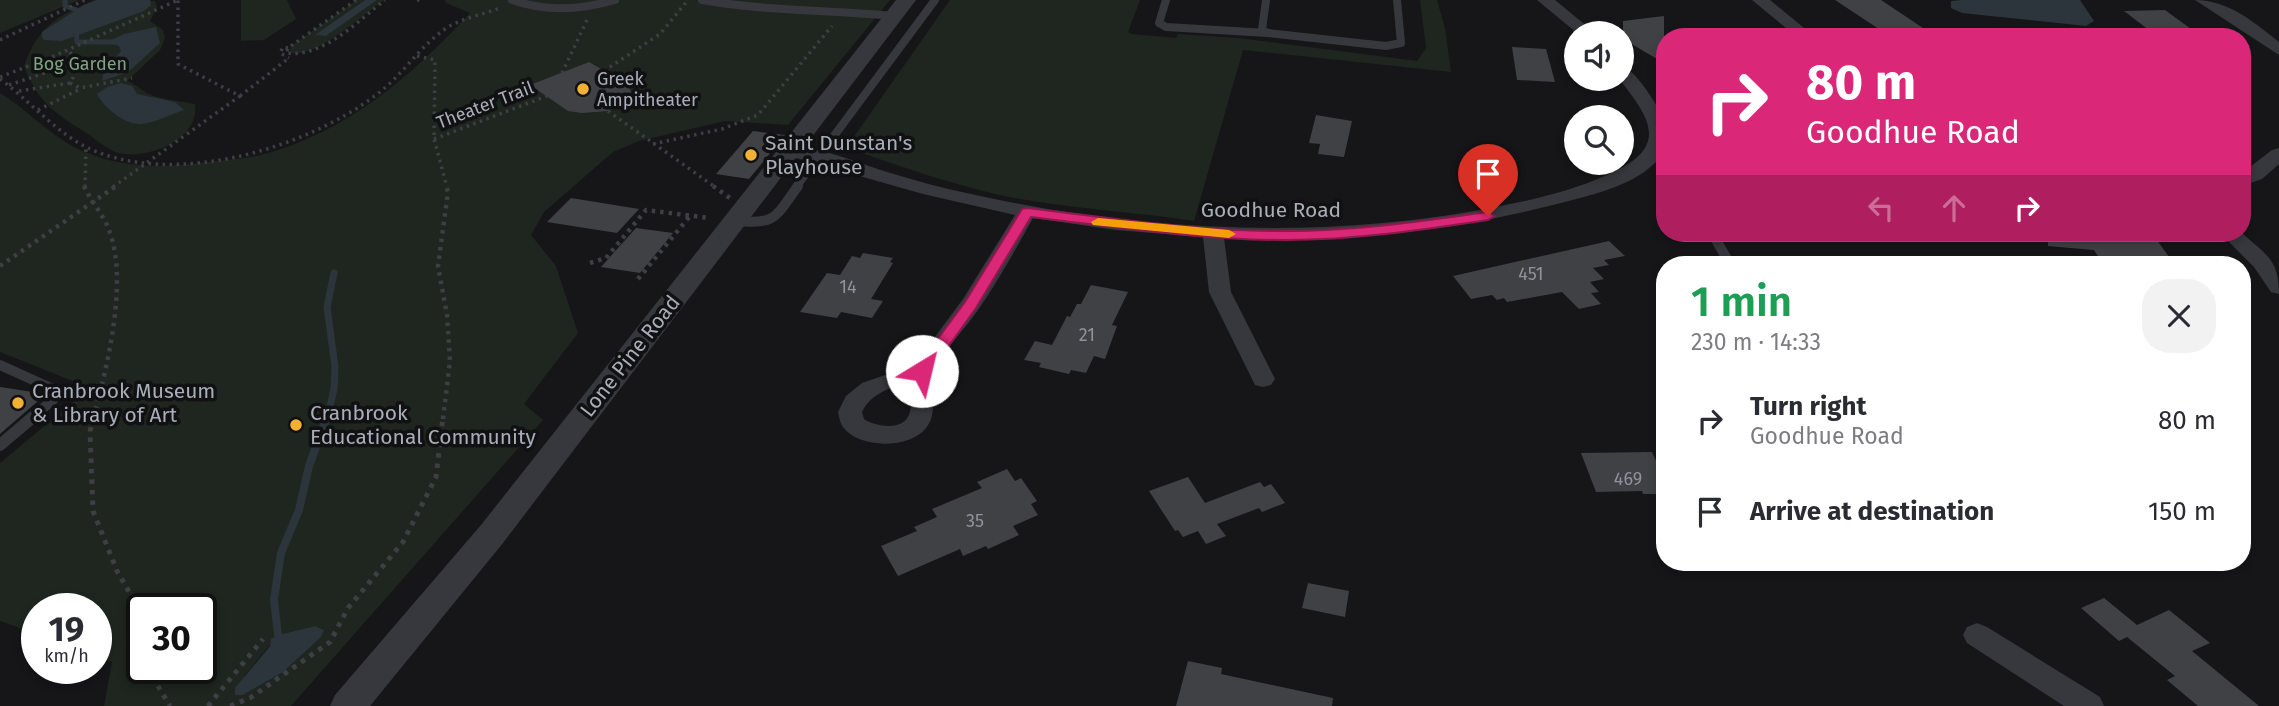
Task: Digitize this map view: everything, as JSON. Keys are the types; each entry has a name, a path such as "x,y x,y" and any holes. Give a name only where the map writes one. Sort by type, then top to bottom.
{"street":[{"path":"1545,0 1572,21"},
{"path":"1760,0 1796,28"},
{"path":"2203,0 2249,26 2279,50"},
{"name":"Lone Pine Road","path":"348,706 475,555 726,220 789,150 899,8"},
{"name":"Goodhue Road","path":"1634,89 1656,125"},
{"name":"Goodhue Road","path":"789,150 819,156 928,190 1027,212 1143,228 1213,233 1318,235 1387,230 1472,219 1537,205 1603,184 1656,152"},
{"path":"2251,175 2279,154"},
{"path":"922,371 971,304 1027,212"},
{"path":"1213,233 1220,292 1263,379"},
{"path":"2240,242 2261,262 2279,287"},
{"path":"1977,635 2089,706"}],"lane":[{"path":"514,1 544,8 574,8 615,0"},
{"path":"702,0 750,8 899,8"},
{"path":"814,9 821,0"},
{"path":"726,220 758,223 773,219 935,0"},
{"path":"1166,0 1159,23 1166,27 1268,33 1395,46 1401,43 1397,0"},
{"path":"1266,0 1262,30 1268,33"},
{"path":"0,365 53,389 55,394 53,400 0,445"}],"path":[{"path":"0,40 85,0"},
{"path":"0,78 72,49 178,0 178,64 240,96"},
{"path":"316,50 321,51 304,57 289,58 280,53 283,47 288,48 356,0"},
{"path":"288,48 286,53 293,55 316,50 385,0"},
{"path":"604,71 660,34 688,0"},
{"path":"0,78 86,146 145,163 183,163 243,155 307,135 358,108 398,78 446,28 514,1"},
{"path":"562,73 590,14"},
{"path":"652,145 722,130 758,116 832,25"},
{"path":"70,82 78,69 72,49"},
{"path":"230,706 250,698 330,642 348,608 403,542 436,477 450,361 447,315 438,266 448,192 434,139 435,60 417,57"},
{"path":"0,267 145,163 186,137 289,58"},
{"path":"9,85 75,63"},
{"path":"38,110 80,88 132,78"},
{"path":"19,92 70,82 80,88"},
{"name":"Theater Trail","path":"434,139 547,96"},
{"path":"608,111 652,145 722,192"},
{"path":"86,146 85,187 91,202 110,231 119,270 106,372 90,431 93,511 117,570 130,593"},
{"path":"590,263 606,258 646,210 726,220"},
{"path":"638,279 690,216"},
{"path":"208,706 263,639"},
{"path":"157,684 170,706"}],"green space":[{"path":"0,0 79,0 0,33"},
{"name":"Bog Garden","path":"94,0 155,1 157,7 150,21 163,30 165,38 160,50 127,81 151,95 195,104 194,117 189,128 180,138 155,151 141,154 115,152 57,113 42,99 29,79 24,66 43,32 59,18"},
{"path":"241,0 287,0 296,19 264,40 241,41"},
{"path":"357,0 365,0 316,35 326,36 377,0 384,0 325,43 301,53 290,53 291,46"},
{"path":"445,0 890,0 788,125 725,121 639,141 613,152 544,212 531,235 556,266 578,333 524,404 543,420 291,706 104,706 108,684 112,684 112,593 21,593 21,628 0,621 0,463 90,388 0,352 0,93 72,145 114,161 161,166 261,155 321,132 376,99 425,59 470,13 446,3","holes":["315,626 324,630 283,672 243,695 236,695 245,675 278,635"]},
{"path":"950,0 1140,0 1128,32 1131,34 1176,38 1178,34 1238,38 1417,61 1426,48 1420,0 1437,0 1445,28 1451,72 1243,50 1194,221 1036,202 971,188 846,148"}],"shaded area":[{"path":"97,0 150,0 151,5 144,11 62,41 44,40 42,32 84,5"},
{"path":"365,0 377,0 326,36 315,35"},
{"path":"2080,0 2094,21 2086,26 1962,13 1951,8 1951,1"},
{"path":"156,27 160,43 128,72 102,81 104,70 121,51 119,46 107,42 124,34"},
{"path":"121,83 132,86 137,94 175,102 184,110 146,123 128,122 110,110 97,94 107,87"},
{"path":"315,626 324,630 321,637 283,672 243,695 235,695 235,688 270,646 271,639"}],"building":[{"path":"1835,0 1881,0 1923,28 1877,28"},
{"path":"2165,10 2190,28 2146,28 2124,11"},
{"path":"1664,16 1664,28 1656,28 1656,58 1634,45 1634,21 1623,21"},
{"path":"1512,47 1546,49 1555,82 1517,80"},
{"name":"Greek Ampitheater","path":"589,62 627,84 632,93 622,104 608,111 568,111 530,85"},
{"path":"1316,115 1352,121 1344,157 1318,154 1320,144 1309,143"},
{"name":"Saint Dunstan's Playhouse","path":"753,131 785,135 749,179 716,174"},
{"path":"571,198 639,209 617,233 547,222"},
{"path":"636,228 673,233 640,273 601,267"},
{"path":"1609,241 1625,256 1604,260 1609,265 1593,268 1604,279 1590,282 1599,292 1591,293 1601,304 1579,309 1562,292 1507,302 1504,298 1497,300 1492,295 1471,299 1453,276"},
{"path":"2048,242 2158,242 2168,256 2098,256 2094,250 2048,246"},
{"path":"863,253 893,258 890,262 893,263 871,299 883,301 872,318 841,312 837,318 800,312 827,273 840,275 852,256 860,258"},
{"path":"1091,285 1128,292 1112,325 1117,326 1105,359 1094,356 1086,373 1071,370 1069,374 1039,367 1041,363 1024,360 1035,341 1052,345 1067,316 1070,317 1077,304 1081,304"},
{"name":"Cranbrook Museum & Library of Art","path":"0,387 46,394 0,434"},
{"path":"1652,452 1656,461 1656,494 1643,494 1642,491 1596,492 1581,453"},
{"path":"1007,469 1015,481 1021,478 1037,501 1031,504 1038,515 1013,526 1019,535 988,549 986,546 963,556 960,549 898,576 881,546 917,531 914,527 937,517 932,509 982,488 977,482"},
{"path":"1188,477 1205,503 1260,482 1264,487 1271,484 1285,503 1262,512 1259,508 1217,524 1226,536 1206,544 1198,531 1183,537 1178,530 1175,531 1149,491"},
{"path":"1308,583 1349,591 1345,617 1302,608"},
{"path":"2104,598 2137,625 2169,610 2210,643 2192,651 2259,706 2198,706 2167,680 2175,676 2127,637 2119,641 2081,608"},
{"path":"1188,661 1222,668 1221,674 1333,698 1332,706 1176,706"}],"waterway":[{"path":"65,0 65,6 83,12"},
{"path":"76,30 77,42 116,42"},
{"path":"327,419 334,389 335,367 327,307 334,273"},
{"path":"278,635 274,600 281,553 299,510 309,466 327,417"}],"slow traffic":[{"path":"1098,222 1229,234"}],"place":[{"name":"Greek Ampitheater","path":"583,89"},
{"name":"Saint Dunstan's Playhouse","path":"751,155"},
{"name":"Cranbrook Museum & Library of Art","path":"18,403"},
{"name":"Cranbrook Educational Community","path":"296,425"}],"route":[{"path":"922,371 971,304 1027,212 1180,231 1287,236 1387,230 1488,216"}]}
